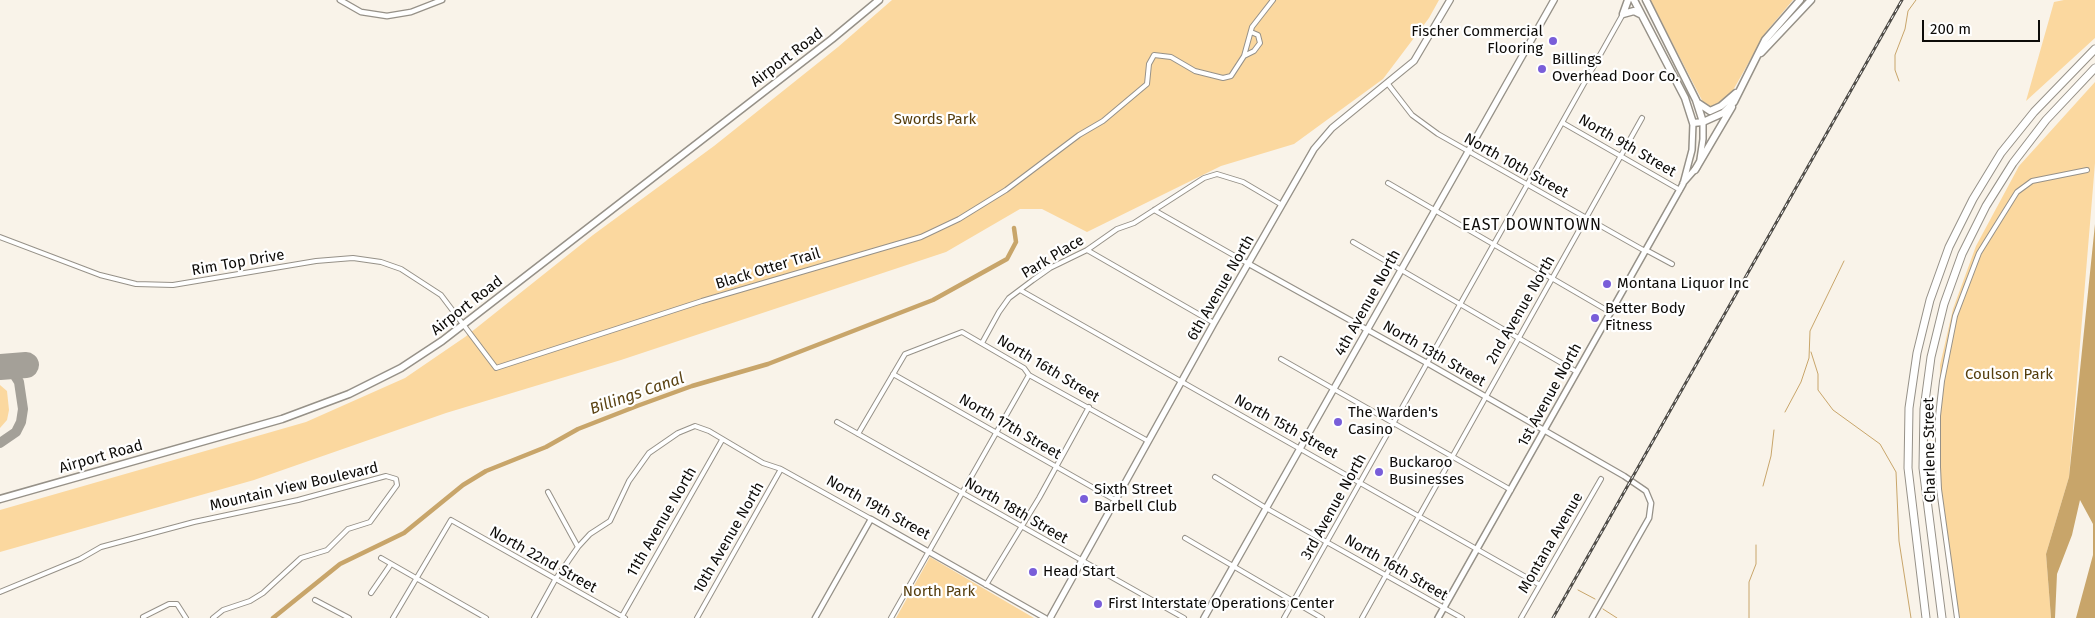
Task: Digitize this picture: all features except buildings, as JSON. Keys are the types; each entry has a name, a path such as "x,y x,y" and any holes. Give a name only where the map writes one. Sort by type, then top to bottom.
{"highway":[{"name":"Airport Road","path":"0,499 318,406 374,383 402,368 465,324 832,39 879,0"},
{"path":"1623,14 1628,0"},
{"path":"1634,0 1685,98 1693,123 1703,122 1723,113 1734,102"},
{"name":"1st Avenue North","path":"1646,0 1696,100 1703,122"},
{"path":"1695,170 1725,121 1737,92 1764,40 1800,0"},
{"path":"1753,64 1770,43 1811,0"},
{"path":"1623,14 1634,11 1641,14"},
{"path":"1926,618 1908,468 1909,408 1917,353 1930,300 1949,247 1969,207 2001,154 2034,112 2094,49"},
{"path":"1942,618 1923,468 1924,409 1932,357 1944,304 1962,254 1986,206 2013,163 2046,120 2095,68"},
{"path":"1696,100 1702,107 1710,111 1722,106 1737,92"}],"main road":[{"name":"6th Avenue North","path":"1050,618 1303,166 1323,138 1343,118 1388,84 1414,60 1422,50 1450,0"},
{"name":"4th Avenue North","path":"1204,618 1554,0"},
{"name":"1st Avenue North","path":"1683,184 1695,170 1702,150 1703,122"},
{"name":"1st Avenue North","path":"1438,618 1680,190 1692,150 1693,123"}],"street":[{"path":"340,0 362,12 377,15 397,15 442,0"},
{"path":"1244,56 1251,32 1258,17 1269,8 1273,0"},
{"name":"3rd Avenue North","path":"1284,618 1623,14"},
{"path":"1244,56 1254,51 1260,43 1258,35 1251,32"},
{"name":"Black Otter Trail","path":"465,324 496,368 702,301 921,237 976,210 1078,135 1103,121 1147,84 1149,64 1154,55 1171,57 1195,71 1223,78 1231,76 1244,56"},
{"name":"North 10th Street","path":"1388,84 1412,115 1438,134 1526,185 1672,264"},
{"name":"2nd Avenue North","path":"1362,618 1642,118"},
{"name":"North 9th Street","path":"1563,123 1680,190"},
{"name":"Charlene Street","path":"1957,618 1940,498 1938,467 1938,416 1942,380 1956,316 1978,253 2017,192 2032,181 2087,170"},
{"name":"Park Place","path":"982,343 1009,298 1050,268 1087,250 1117,229 1134,224 1204,178 1217,174 1243,182 1282,205"},
{"path":"1388,183 1433,211 1610,312"},
{"name":"North 13th Street","path":"1154,210 1427,363 1624,476 1646,491 1650,499 1651,512 1592,618"},
{"name":"Rim Top Drive","path":"0,237 100,275 136,284 173,285 316,261 353,258 381,262 401,269 441,295 465,324"},
{"path":"1353,242 1577,372"},
{"path":"1087,250 1214,323"},
{"name":"North 15th Street","path":"1020,290 1540,585"},
{"name":"North 16th Street","path":"893,374 905,354 962,332 1024,368 1029,375 1148,441"},
{"path":"1281,359 1511,490"},
{"path":"858,434 893,374"},
{"name":"North 17th Street","path":"893,374 1115,500"},
{"path":"891,618 964,494 1029,375"},
{"path":"986,585 1089,407"},
{"name":"North 18th Street","path":"837,422 1184,618"},
{"name":"North 19th Street","path":"578,547 590,534 610,521 629,481 649,453 678,433 695,426 762,463 781,469 1045,618"},
{"name":"11th Avenue North","path":"623,617 722,440"},
{"name":"10th Avenue North","path":"697,618 781,469"},
{"name":"Mountain View Boulevard","path":"0,592 80,559 101,547 194,522 298,500 386,476 396,480 397,485 370,522 348,529 327,550 301,558 263,593 250,601 223,610 213,618"},
{"name":"North 16th Street","path":"1215,477 1266,508 1462,618"},
{"name":"Montana Avenue","path":"1521,618 1601,479"},
{"path":"534,618 554,580 578,547 548,492"},
{"path":"815,618 871,519"},
{"name":"North 22nd Street","path":"415,578 451,520 554,580 623,617"},
{"path":"1185,538 1322,618"},
{"path":"381,558 486,618"},
{"path":"371,593 391,564"},
{"path":"393,618 415,578"},
{"path":"315,600 350,618"},
{"path":"143,617 169,604 177,604 186,618"}],"green space":[{"name":"Swords Park","path":"892,0 1439,0 1429,18 1383,79 1294,144 1221,166 1087,232 1042,209 1020,209 946,252 621,360 446,413 254,480 0,552 0,510 306,422 405,378 465,337 593,235 714,146 838,47"},
{"path":"1650,0 1793,0 1766,32 1732,92 1724,100 1710,107 1704,104"},
{"path":"2064,0 2095,0 2095,38 2026,101 2054,2"},
{"name":"Coulson Park","path":"2095,82 2095,163 2069,477 2046,554 2051,618 1958,618 1939,489 1940,365 1953,309 1976,246 2019,166"},
{"path":"0,385 7,391 9,410 7,420 0,428"},
{"name":"North Park","path":"930,557 1034,618 896,618"}],"shaded area":[{"path":"2095,224 2095,618 2076,618 2093,555 2093,524 2080,500 2072,535 2057,574 2055,618 2051,618 2046,554 2069,477"}],"waterway":[{"path":"1899,81 1895,70 1895,55 1905,29 1908,11 1916,0"},
{"name":"Billings Canal","path":"273,618 340,564 404,533 463,485 486,471 546,447 578,429 637,406 692,386 768,364 933,300 1007,259 1016,242 1014,228"},
{"path":"1785,412 1801,382 1809,358 1810,331 1844,261"},
{"path":"1811,352 1818,374 1818,390 1833,410 1880,444 1896,472 1899,541 1911,618"},
{"path":"1763,486 1771,456 1774,430"},
{"path":"1749,618 1749,582 1756,564 1756,545"},
{"path":"1578,590 1595,599"},
{"path":"1603,609 1617,618"}],"taxiway":[{"path":"0,443 16,432 21,422 23,409 19,382 12,371 3,367"}],"runway":[{"path":"0,367 26,365"}],"railway":[{"path":"1553,618 1902,0"}],"place":[{"name":"Fischer Commercial Flooring","path":"1553,41"},
{"name":"Billings Overhead Door Co.","path":"1542,69"},
{"name":"Montana Liquor Inc","path":"1607,284"},
{"name":"Better Body Fitness","path":"1595,318"},
{"name":"The Warden's Casino","path":"1338,422"},
{"name":"Buckaroo Businesses","path":"1379,472"},
{"name":"Sixth Street Barbell Club","path":"1084,499"},
{"name":"Head Start","path":"1033,572"},
{"name":"First Interstate Operations Center","path":"1098,604"}],"district":[{"name":"EAST DOWNTOWN","path":"1532,226"}]}
